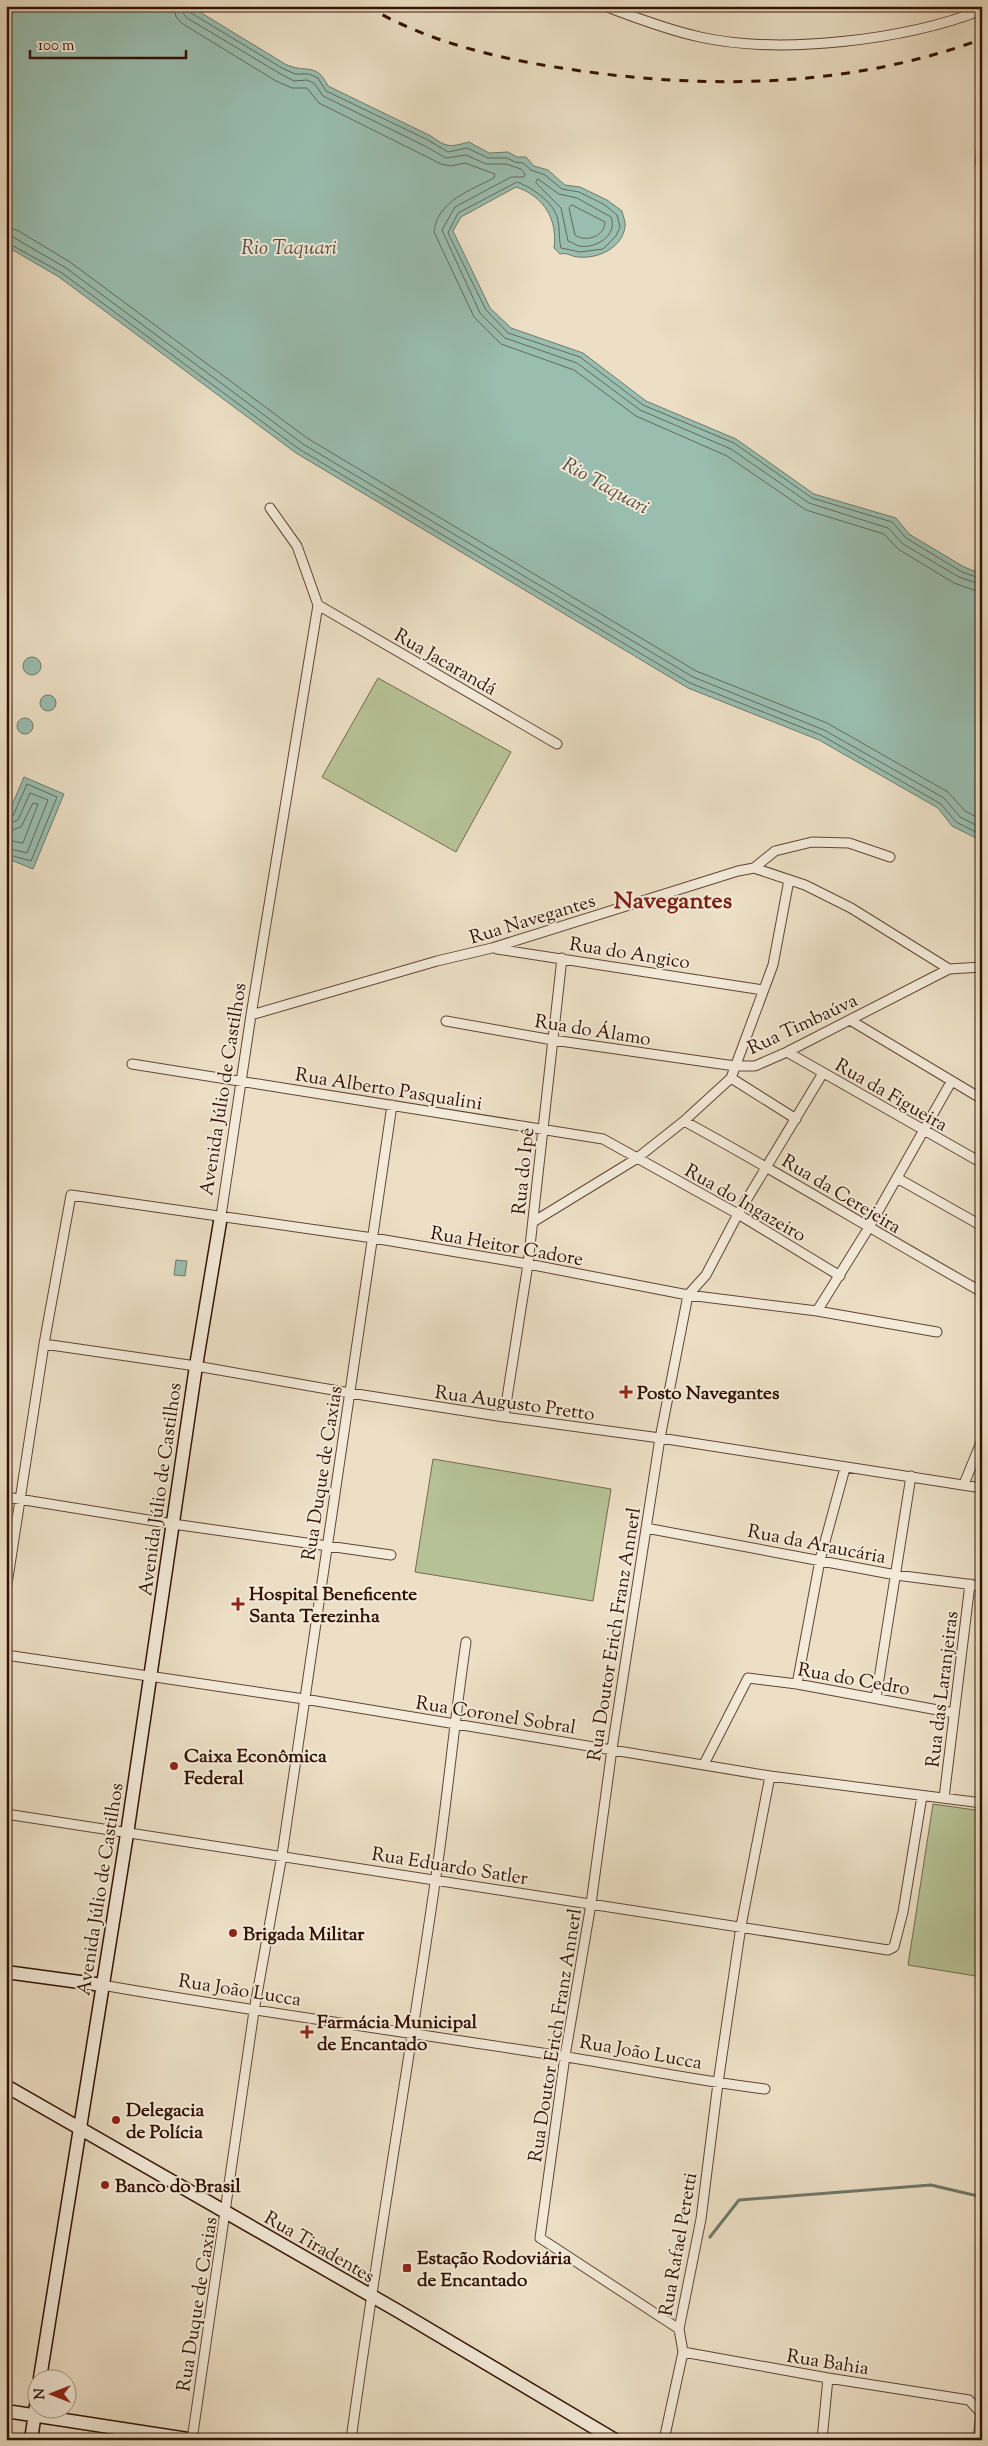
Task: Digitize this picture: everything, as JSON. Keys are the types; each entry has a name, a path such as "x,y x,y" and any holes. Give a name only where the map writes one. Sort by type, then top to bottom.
{"street":[{"path":"606,6 700,37 784,45 891,35 951,22 982,10"},
{"path":"270,508 297,546 318,605"},
{"name":"Rua Jacarandá","path":"318,605 557,744"},
{"name":"Avenida Júlio de Castilhos","path":"42,2368 127,1834 196,1366 251,1015 318,605"},
{"path":"754,868 775,851 812,842 849,843 890,857"},
{"path":"754,868 805,884 851,908 949,969"},
{"name":"Rua Navegantes","path":"251,1015 437,961 492,948 738,871 754,868"},
{"path":"735,1066 773,965 789,880"},
{"name":"Rua do Angico","path":"492,948 763,990"},
{"name":"Rua do Ipê","path":"504,1417 528,1264 562,958"},
{"name":"Rua Timbaúva","path":"533,1222 636,1158 684,1121 731,1078 735,1066 755,1066 788,1052 949,969 982,967"},
{"path":"850,1020 982,1099"},
{"name":"Rua do Álamo","path":"446,1021 554,1040 735,1066"},
{"name":"Rua da Figueira","path":"788,1052 982,1163"},
{"name":"Rua Alberto Pasqualini","path":"132,1064 242,1080 603,1140 636,1158"},
{"path":"688,1295 706,1275 738,1214 823,1073"},
{"path":"731,1078 796,1119"},
{"path":"817,1311 868,1229 951,1082"},
{"name":"Rua Duque de Caxias","path":"192,2440 254,2011 282,1855 392,1105"},
{"name":"Rua da Cerejeira","path":"684,1121 768,1167 868,1229 982,1292"},
{"name":"Rua do Ingazeiro","path":"636,1158 738,1214 840,1276"},
{"path":"897,1178 982,1226"},
{"name":"Rua Heitor Cadore","path":"44,1344 71,1196 373,1238 528,1264 688,1295 817,1311 937,1332"},
{"name":"Rua Doutor Erich Franz Annerl","path":"679,2329 540,2238 565,2056 591,1904 612,1749 660,1438 688,1295"},
{"path":"6,1591 44,1344"},
{"name":"Rua Augusto Pretto","path":"44,1344 196,1366 504,1417 660,1438 982,1488"},
{"path":"964,1484 982,1440"},
{"path":"797,1684 820,1560 845,1468"},
{"path":"876,1698 911,1476"},
{"path":"6,1497 173,1524 392,1555"},
{"name":"Rua da Araucária","path":"646,1528 896,1575 982,1586"},
{"name":"Rua das Laranjeiras","path":"944,1798 970,1584"},
{"path":"351,2440 370,2297 435,1880 466,1642"},
{"name":"Rua Coronel Sobral","path":"6,1655 304,1699 770,1776 982,1803"},
{"name":"Rua do Cedro","path":"704,1764 748,1678 797,1684 954,1713"},
{"path":"741,1926 770,1776"},
{"name":"Rua Eduardo Satler","path":"6,1814 127,1834 282,1855 888,1950 894,1947 897,1940 922,1796"},
{"name":"Rua Rafael Peretti","path":"664,2440 682,2352 679,2329 701,2220 718,2083 741,1926"},
{"name":"Rua João Lucca","path":"6,1972 102,1985 254,2011 565,2056 718,2083 765,2089"},
{"name":"Rua Tiradentes","path":"6,2086 615,2440"},
{"name":"Rua Bahia","path":"682,2352 828,2378 969,2400 981,2413 978,2440"},
{"path":"822,2440 828,2378"},
{"path":"6,2411 28,2414"},
{"path":"31,2440 34,2418"},
{"path":"53,2418 192,2440"}],"shaded area":[{"path":"378,678 511,752 456,852 322,777"},
{"path":"433,1459 611,1489 593,1601 415,1572"},
{"path":"933,1804 982,1811 982,1977 908,1965"}],"water":[{"name":"Rio Taquari","path":"6,6 190,6 285,64 292,67 310,69 319,73 328,86 431,136 441,143 453,145 469,142 489,153 508,152 517,157 526,157 534,166 548,170 565,185 580,187 607,200 622,211 625,225 619,241 608,251 586,257 560,254 554,248 554,228 547,210 534,196 516,187 461,217 453,231 490,308 511,328 583,353 646,401 736,439 814,494 896,518 909,534 964,567 982,574 982,841 952,826 938,808 819,740 688,688 296,453 59,277 6,246"},
{"path":"982,131 982,174 975,164 977,139"},
{"path":"32,657 38,660 41,666 38,672 32,675 26,672 23,666 26,660"},
{"path":"48,695 54,697 56,703 54,709 48,711 42,709 40,703 42,697"},
{"path":"25,718 31,720 33,726 31,732 25,734 19,732 17,726 19,720"},
{"path":"24,777 64,794 33,869 6,858 6,819"},
{"path":"176,1260 187,1261 185,1276 174,1275"}],"waterway":[{"path":"710,2237 739,2200 931,2185 982,2197"}],"railway":[{"path":"367,6 414,30 490,54 568,69 672,80 724,82 829,76 881,67 932,55 982,39"}],"place":[{"name":"Posto Navegantes","path":"626,1392"},
{"name":"Hospital Beneficente Santa Terezinha","path":"238,1604"},
{"name":"Caixa Econômica Federal","path":"174,1766"},
{"name":"Brigada Militar","path":"233,1933"},
{"name":"Farmácia Municipal de Encantado","path":"307,2032"},
{"name":"Delegacia de Polícia","path":"116,2120"},
{"name":"Banco do Brasil","path":"105,2185"},
{"name":"Estação Rodoviária de Encantado","path":"407,2268"}],"district":[{"name":"Navegantes","path":"673,900"}]}
